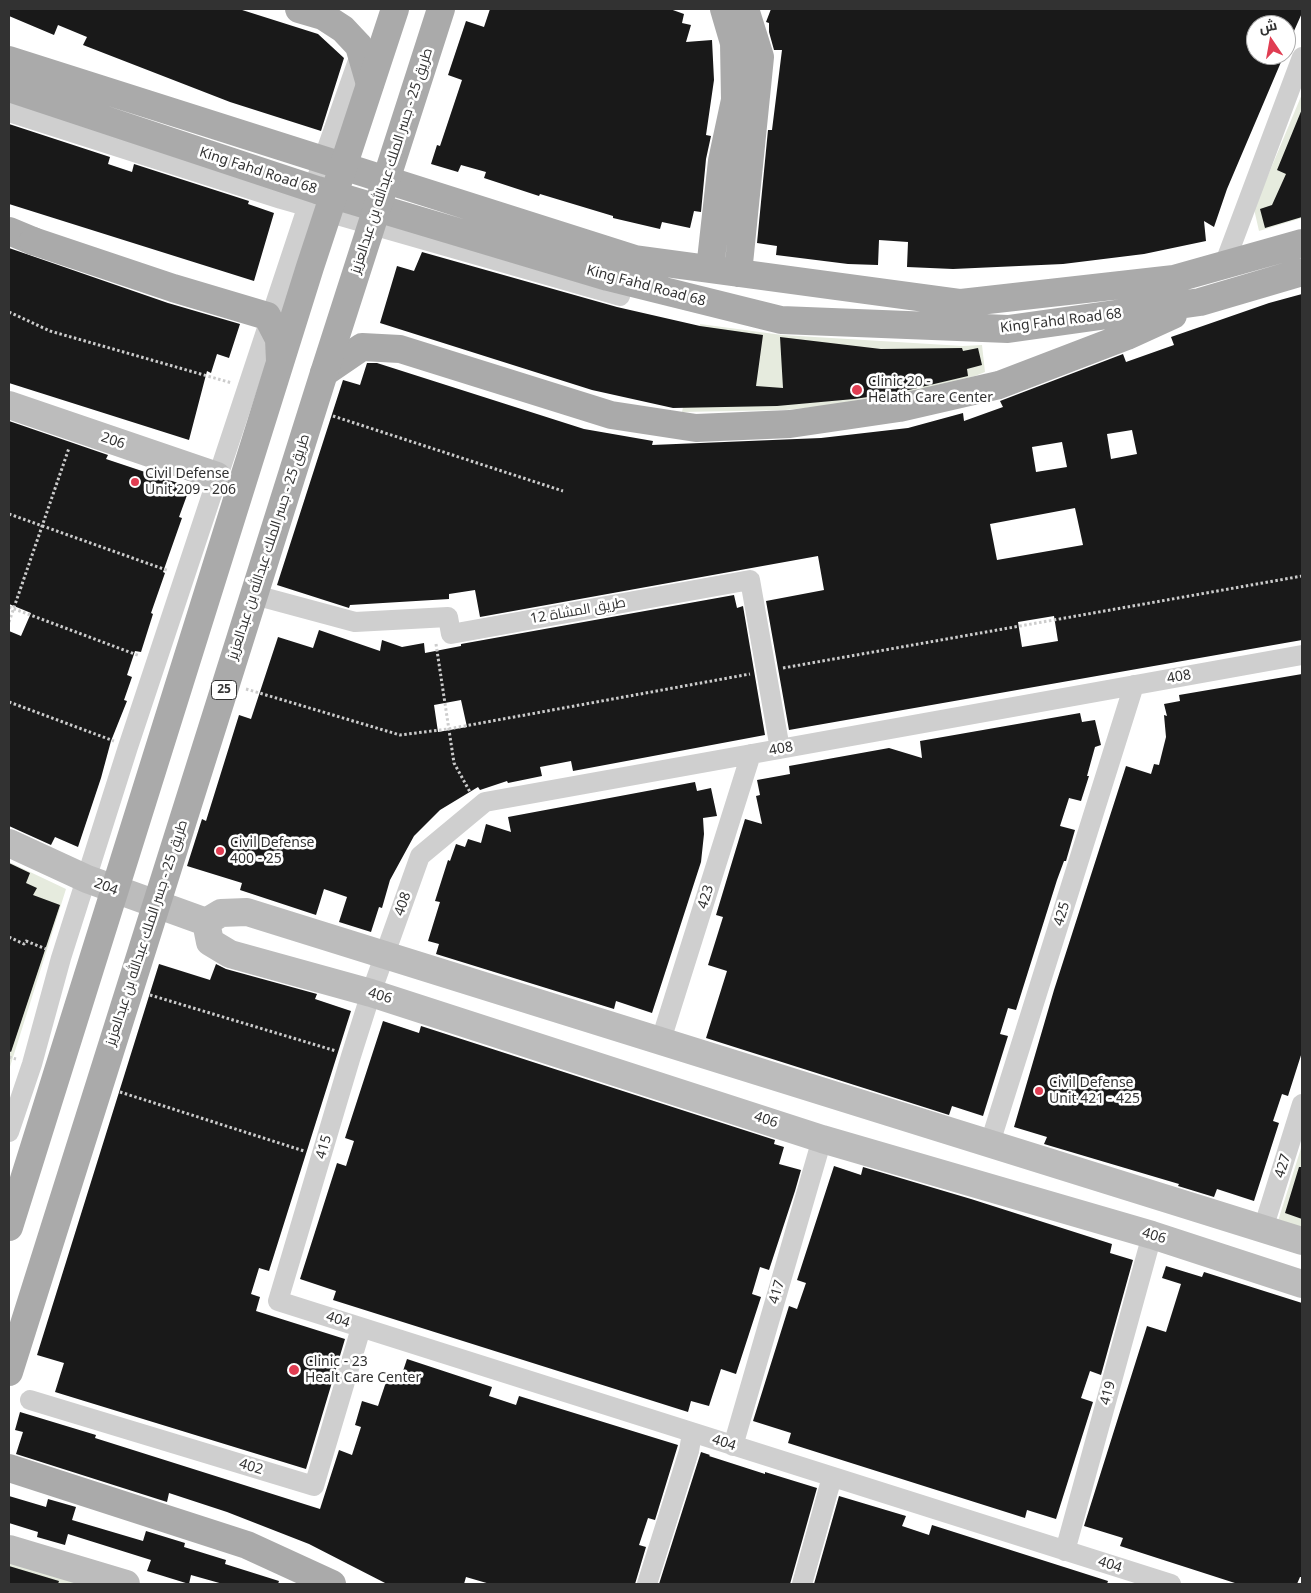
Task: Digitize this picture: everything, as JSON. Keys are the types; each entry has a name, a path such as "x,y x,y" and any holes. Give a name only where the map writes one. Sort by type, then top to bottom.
{"main road":[{"path":"299,9 323,16 343,29 360,46 370,84"},
{"path":"9,1227 280,366 395,9"},
{"name":"طريق 25 - جسر الملك عبدالله بن عبدالعزيز","path":"9,1372 324,373 441,9"},
{"path":"710,269 722,161 735,100 734,44 724,9"},
{"path":"738,273 760,57 745,9"},
{"name":"King Fahd Road 68","path":"9,60 636,259 961,303 1174,279 1302,243"},
{"name":"King Fahd Road 68","path":"9,88 313,189 608,278 781,320 1008,330 1200,302 1302,272"},
{"path":"17,238 267,316 279,339 280,366"},
{"path":"324,373 362,347 400,349 611,414 696,428 790,424 918,404 999,385 1127,336 1200,302"},
{"path":"9,1468 247,1545 332,1584"}],"street":[{"path":"9,1132 32,1064 61,958 128,747 186,577 217,476 313,189 361,52"},
{"path":"1224,265 1302,57"},
{"path":"9,112 280,199 620,296"},
{"path":"17,238 267,329"},
{"name":"206","path":"9,405 217,476"},
{"name":"طريق المشاة 12","path":"451,634 750,580 780,749"},
{"path":"250,594 355,622 448,617 451,634"},
{"name":"408","path":"371,993 420,856 485,802 1302,655"},
{"name":"425","path":"990,1143 1134,685"},
{"name":"423","path":"662,1040 751,754"},
{"name":"204","path":"9,843 87,879 206,922"},
{"path":"206,922 221,913 246,912 662,1040 1302,1241"},
{"name":"406","path":"206,922 210,942 230,954 371,993 822,1139 1152,1235 1302,1284"},
{"name":"415","path":"278,1301 371,993"},
{"name":"427","path":"1263,1229 1302,1104"},
{"name":"417","path":"733,1446 822,1139"},
{"name":"419","path":"1065,1551 1152,1235"},
{"name":"404","path":"278,1301 1170,1584"},
{"name":"402","path":"30,1400 314,1486 361,1328"},
{"path":"647,1584 689,1451 692,1432"},
{"path":"802,1584 832,1477"},
{"path":"9,1549 126,1584"}],"path":[{"path":"9,622 76,428"},
{"path":"9,514 186,577"},
{"path":"237,686 400,735 448,729 1302,576"},
{"path":"9,608 157,662"},
{"path":"451,634 435,637 448,729 454,764 478,808"},
{"path":"9,702 128,747"},
{"path":"9,937 24,944 26,941 44,948 61,958"},
{"path":"148,994 351,1056"},
{"path":"9,1056 32,1064"},
{"path":"116,1091 322,1156"}],"shaded area":[{"path":"1302,94 1302,218 1259,231 1254,209"},
{"path":"700,324 782,335 963,346 982,345 985,372 885,400 785,410 682,412"},
{"path":"9,862 66,889 9,1070"},
{"path":"1302,1145 1302,1229 1278,1221"},
{"path":"9,1560 87,1584 9,1584"}],"building":[{"path":"9,9 239,9 318,34 344,58 321,131 230,102 83,45 87,37 58,25 54,35 9,16"},
{"path":"490,9 670,9 684,14 682,23 691,25 686,42 712,40 714,80 706,135 711,136 706,159 701,212 694,211 690,228 662,222 660,229 613,218 613,216 540,194 539,196 484,178 486,172 461,165 458,172 431,164 437,145 440,146 462,80 448,75 466,21 484,27"},
{"path":"771,9 1302,9 1296,26 1296,15 1246,15 1246,65 1280,65 1227,189 1214,227 1204,221 1206,241 1144,254 1063,264 953,269 907,267 908,242 879,240 878,265 848,264 776,255 777,246 757,243 768,130 772,130 782,50 774,50 769,32 769,23 766,22"},
{"path":"1302,109 1302,217 1265,228 1260,209 1272,205 1286,174 1277,170"},
{"path":"9,124 110,157 108,164 132,172 134,164 249,201 248,204 274,213 254,281 9,204"},
{"path":"9,248 168,303 240,324 229,358 217,354 211,373 207,371 189,440 9,383"},
{"path":"422,252 617,307 700,326 763,335 756,386 783,388 780,337 881,349 962,348 963,351 978,348 982,365 967,369 968,376 896,393 854,399 777,406 673,408 592,390 380,323 397,266 414,271"},
{"path":"1302,294 1302,640 789,730 766,601 824,590 818,556 480,617 475,590 449,594 449,599 350,605 349,608 277,585 343,380 360,385 367,363 377,363 584,429 653,441 652,445 821,438 908,428 963,413 964,421 1003,407 1000,401 1123,354 1126,362 1174,345 1171,337 1269,303","holes":["1132,430 1137,454 1111,459 1107,434","1062,442 1067,467 1036,472 1032,447","1075,508 1083,545 997,560 990,524","1054,616 1058,641 1022,647 1018,622"]},
{"path":"9,421 108,455 106,459 190,487 179,517 182,518 163,572 165,573 151,613 153,614 141,652 135,651 127,675 132,677 124,700 127,701 111,741 78,847 55,837 51,845 9,826 9,631 21,636 31,613 9,604"},
{"path":"734,595 737,608 743,606 765,735 573,771 571,761 540,767 542,776 508,783 507,781 480,790 478,787 440,810 414,836 390,880 382,908 379,907 371,932 339,922 347,897 324,889 316,915 240,890 242,883 187,866 202,819 206,821 239,715 251,719 278,637 313,648 319,630 380,651 382,640 402,647 424,643 425,653 461,646 461,644","holes":["461,700 467,727 438,732 434,705"]},
{"path":"1302,674 1302,1052 1288,1096 1282,1094 1273,1121 1279,1123 1254,1201 1217,1189 1214,1197 1178,1186 1179,1184 1044,1144 1047,1137 1014,1127 1054,990 1126,766 1151,774 1154,764 1159,765 1166,737 1164,715 1167,716 1164,704 1180,701 1179,695"},
{"path":"1080,713 1082,722 1095,720 1101,745 1095,747 1081,801 1069,798 1060,826 1075,830 1066,861 1064,861 1057,880 1016,1010 1008,1008 1000,1034 1008,1036 983,1116 952,1106 949,1115 706,1038 727,971 708,965 723,917 716,915 745,819 762,824 756,796 760,795 757,780 790,774 789,766 889,748 922,758 920,741"},
{"path":"695,782 697,791 711,788 717,816 703,818 704,834 701,862 652,1013 616,1001 614,1009 436,954 439,944 428,941 440,902 435,901 448,860 450,861 456,844 465,847 468,839 481,843 486,824 511,832 508,817"},
{"path":"9,863 30,873 26,883 37,888 33,895 60,905 11,1052 9,1051"},
{"path":"159,964 210,980 216,964 226,969 317,994 315,999 351,1011 269,1271 259,1268 251,1294 260,1297 256,1311 345,1339 306,1469 55,1392 64,1363 37,1355"},
{"path":"383,1021 419,1033 421,1026 775,1140 774,1144 784,1147 779,1164 801,1170 795,1191 769,1270 760,1267 752,1294 761,1297 736,1374 721,1369 709,1406 691,1401 688,1412 333,1300 336,1291 300,1279 337,1163 346,1166 354,1141 345,1138"},
{"path":"834,1166 861,1175 863,1167 971,1199 1112,1244 1110,1253 1133,1260 1101,1375 1090,1371 1081,1398 1093,1402 1056,1519 1027,1510 1025,1518 788,1443 791,1433 753,1421 789,1306 797,1309 806,1283 797,1280"},
{"path":"1299,1167 1302,1167 1302,1219 1285,1213"},
{"path":"1166,1266 1202,1277 1204,1272 1302,1303 1302,1577 1300,1577 1297,1584 1238,1584 1120,1546 1123,1538 1084,1526 1147,1326 1166,1332 1181,1284 1162,1278"},
{"path":"407,1359 492,1387 489,1396 516,1405 519,1396 678,1445 655,1520 648,1518 639,1545 646,1547 635,1584 490,1584 466,1577 464,1584 387,1584 309,1544 227,1512 169,1493 167,1502 16,1454 23,1432 15,1430 20,1412 96,1435 95,1438 320,1509 339,1450 352,1455 361,1427 355,1425 362,1401 378,1406 387,1379 399,1383"},
{"path":"701,1452 765,1474 765,1472 817,1488 790,1584 659,1584"},
{"path":"9,1496 46,1507 48,1499 76,1507 72,1520 143,1541 146,1531 185,1543 184,1547 226,1560 225,1564 279,1581 278,1584 223,1584 191,1575 189,1584 147,1571 151,1560 68,1534 65,1545 37,1537 38,1532 9,1523"},
{"path":"839,1496 906,1516 902,1526 929,1535 932,1525 1108,1581 1107,1584 814,1584"},
{"path":"9,1566 59,1581 58,1584 9,1584"}],"place":[{"name":"Clinic 20 - Helath Care Center","path":"857,390"},
{"name":"Civil Defense Unit 209 - 206","path":"135,482"},
{"name":"Civil Defense 400 - 25","path":"220,851"},
{"name":"Civil Defense Unit 421 - 425","path":"1039,1091"},
{"name":"Clinic - 23 Healt Care Center","path":"294,1370"}]}
